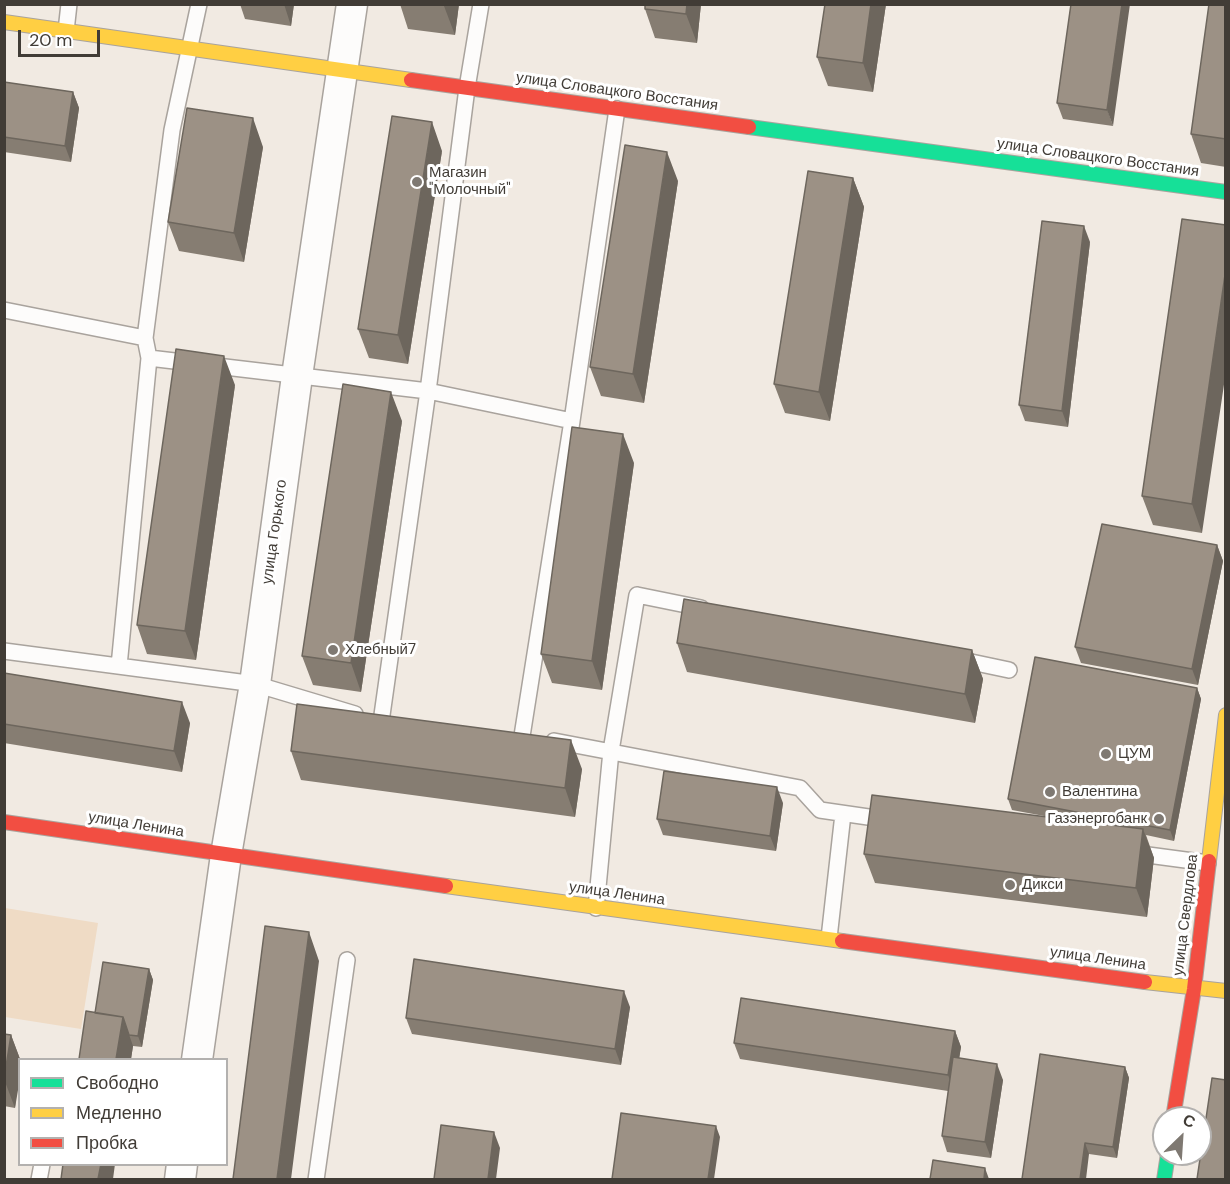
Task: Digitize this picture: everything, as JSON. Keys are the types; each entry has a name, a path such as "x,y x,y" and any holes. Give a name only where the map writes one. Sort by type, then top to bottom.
{"main road":[{"name":"улица Словацкого Восстания","path":"4,22 1226,192"},
{"name":"улица Свердлова","path":"1175,1106 1194,989 1226,715"},
{"name":"улица Ленина","path":"4,822 596,908 1194,989 1226,991"}],"street":[{"name":"улица Горького","path":"197,1058 226,855 255,684 297,376 352,4"}],"lane":[{"path":"66,31 69,4"},
{"path":"119,666 149,358 145,338 172,130 200,4"},
{"path":"4,651 255,684 387,723 466,88 481,4"},
{"path":"617,109 528,737 800,788 820,810 902,822"},
{"path":"4,310 145,338"},
{"path":"149,358 428,391 572,421"},
{"path":"596,908 611,751 637,595 718,612"},
{"path":"939,656 1009,670"},
{"path":"829,938 843,814"},
{"path":"1114,850 1208,863"},
{"path":"316,1179 347,960"}],"shaded area":[{"path":"5,908 98,923 81,1029 5,1017"}],"building":[{"path":"645,4 687,4 686,14 645,9"},
{"path":"825,4 871,4 863,63 817,57"},
{"path":"1071,4 1122,4 1107,110 1057,103"},
{"path":"1209,4 1226,4 1226,139 1191,134"},
{"path":"4,82 73,92 65,146 4,137"},
{"path":"187,108 253,118 234,233 168,222"},
{"path":"392,116 432,122 398,335 358,329"},
{"path":"625,145 667,152 633,374 590,367"},
{"path":"808,171 853,178 819,392 774,384"},
{"path":"1182,219 1226,225 1226,268 1192,504 1142,496"},
{"path":"1042,221 1084,226 1062,411 1019,405"},
{"path":"176,349 224,356 185,631 137,625"},
{"path":"343,384 391,392 351,663 302,656"},
{"path":"572,427 623,434 592,661 541,654"},
{"path":"1102,524 1217,545 1192,669 1075,647"},
{"path":"684,599 972,650 965,694 677,643"},
{"name":"ЦУМ","path":"1035,657 1197,688 1170,830 1008,799"},
{"path":"4,673 182,702 174,751 4,724"},
{"path":"297,704 571,740 565,788 291,751"},
{"path":"664,771 777,787 770,836 657,819"},
{"path":"872,795 1143,829 1136,888 864,854"},
{"path":"265,926 309,932 277,1179 233,1179"},
{"path":"414,959 624,991 615,1049 406,1018"},
{"path":"103,962 149,969 138,1036 129,1035 123,1017 95,1013"},
{"path":"741,998 955,1031 948,1075 734,1043"},
{"path":"86,1011 123,1017 116,1058 79,1058"},
{"path":"4,1034 11,1035 4,1079"},
{"path":"1040,1054 1125,1067 1113,1147 1085,1143 1080,1179 1022,1179"},
{"path":"953,1057 997,1064 985,1142 942,1136"},
{"path":"1212,1078 1226,1080 1226,1179 1197,1179 1199,1166 1212,1166 1212,1106 1208,1106"},
{"path":"621,1113 716,1126 708,1179 612,1179"},
{"path":"441,1125 494,1132 488,1179 434,1179"},
{"path":"933,1160 985,1168 984,1179 930,1179"},
{"path":"63,1166 101,1166 98,1179 61,1179"}],"traffic: fast":[{"path":"749,127 1226,192"},
{"path":"1164,1180 1166,1166"}],"traffic: slow":[{"path":"4,22 411,80"},
{"path":"1209,861 1226,715"},
{"path":"446,886 842,941"},
{"path":"1145,982 1226,991"}],"traffic: jam":[{"path":"411,80 749,127"},
{"path":"4,822 446,886"},
{"path":"1175,1106 1194,989 1209,861"},
{"path":"842,941 1145,982"}],"place":[{"name":"Магазин \"Молочный\"","path":"417,182"},
{"name":"Хлебный7","path":"333,650"},
{"name":"ЦУМ","path":"1106,754"},
{"name":"Валентина","path":"1050,792"},
{"name":"Газэнергобанк","path":"1159,819"},
{"name":"Дикси","path":"1010,885"}]}
